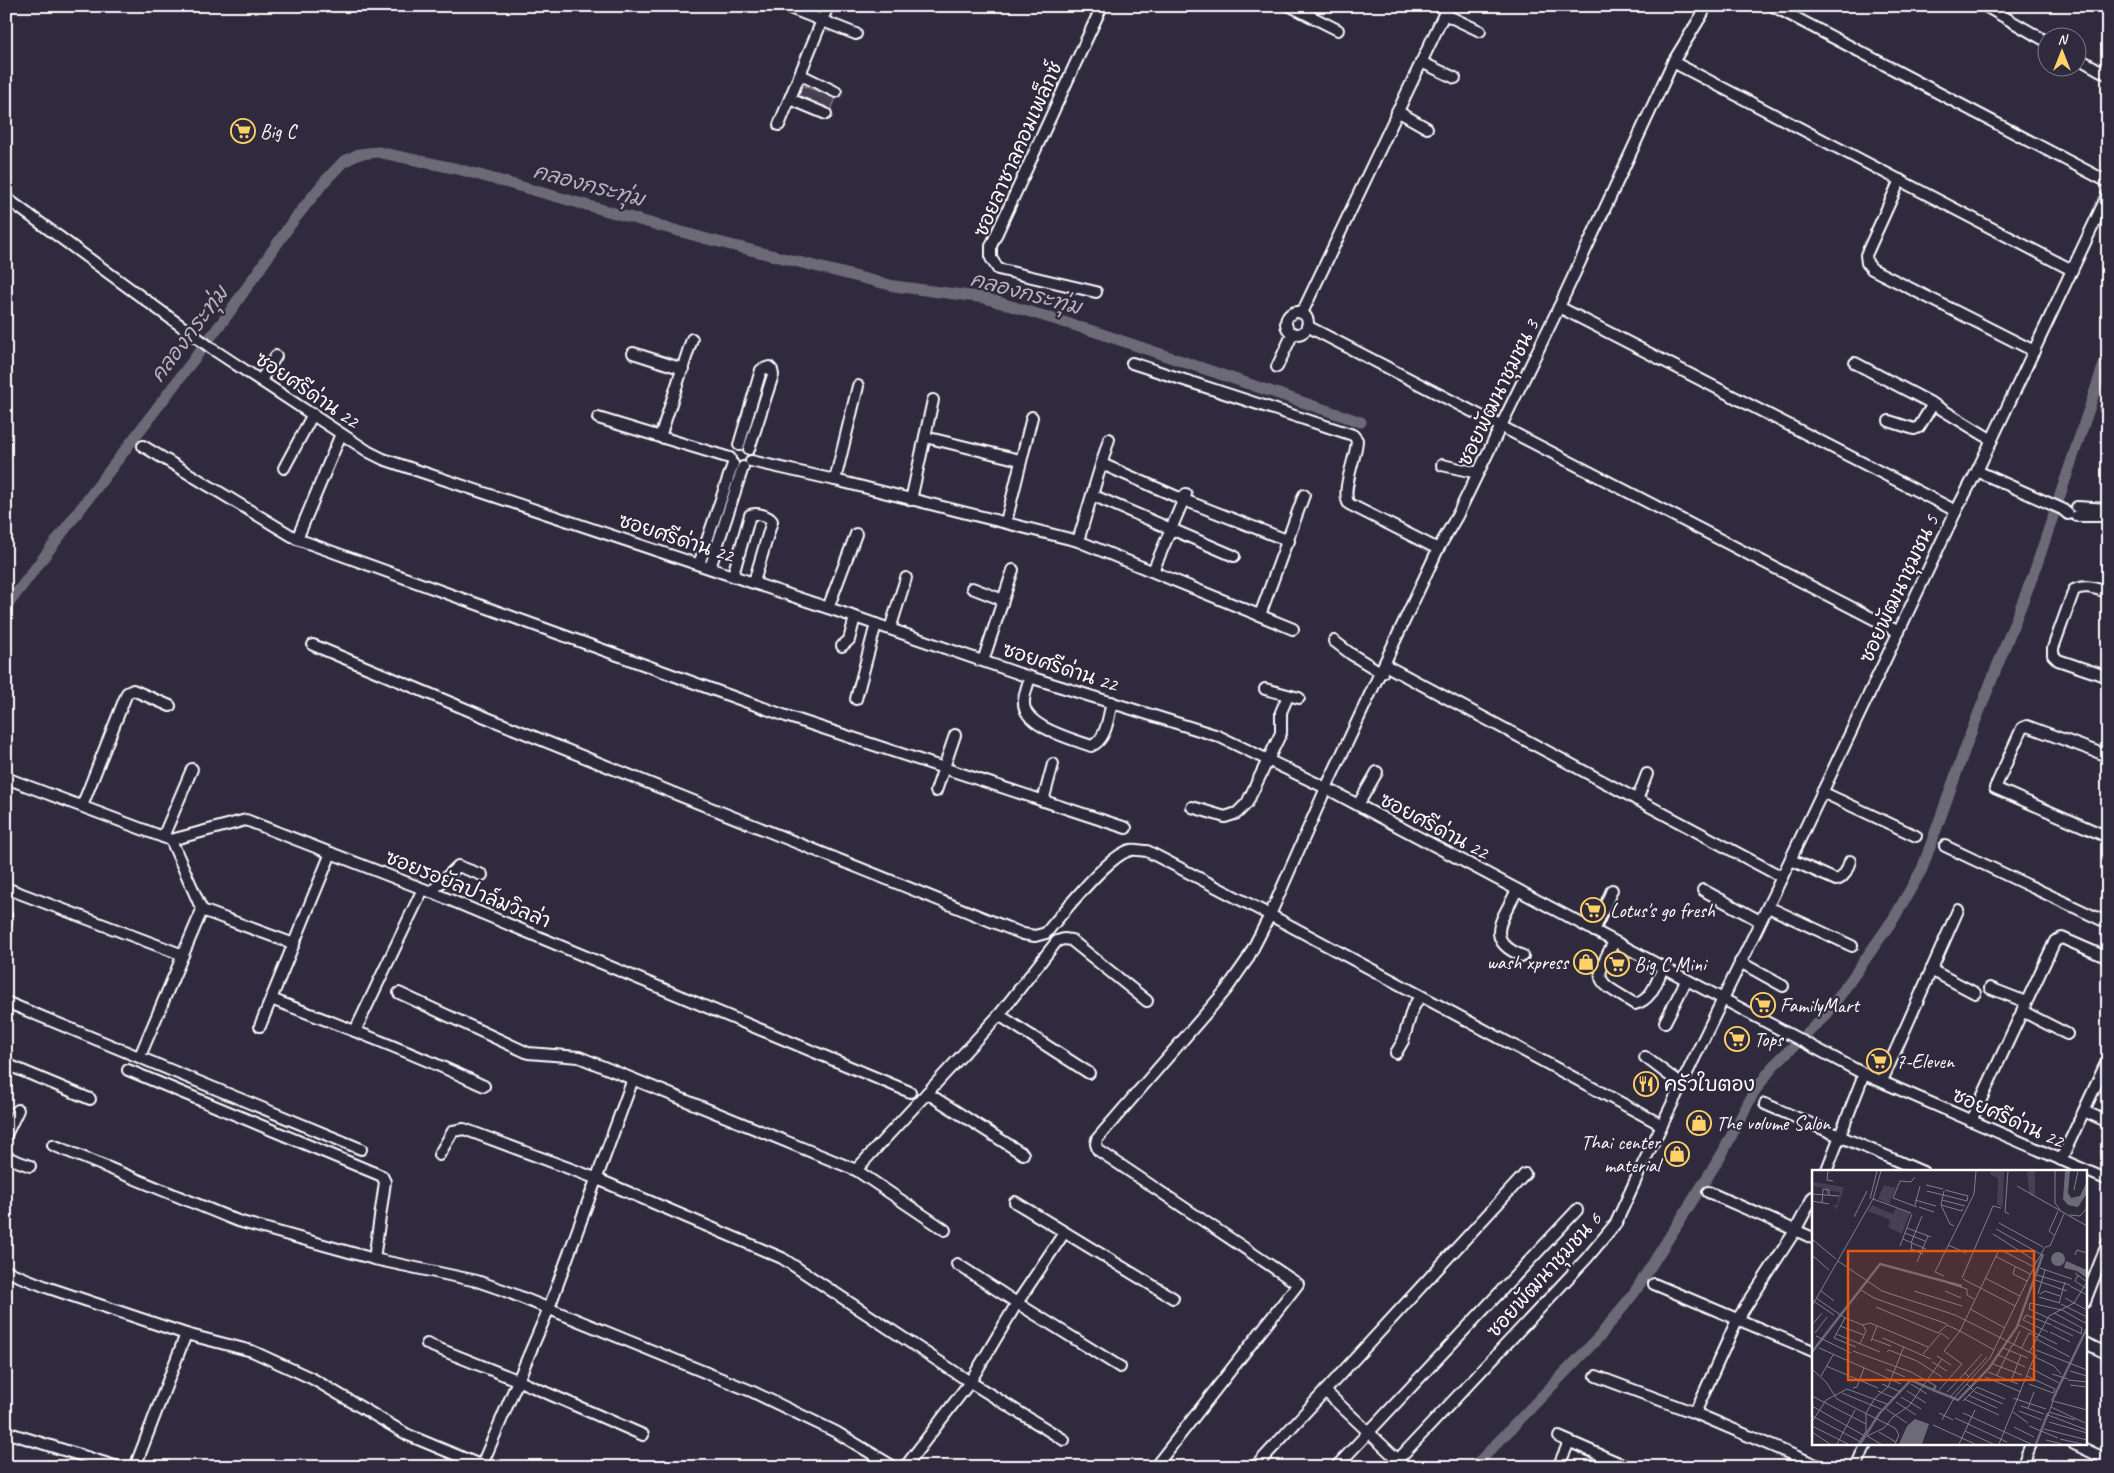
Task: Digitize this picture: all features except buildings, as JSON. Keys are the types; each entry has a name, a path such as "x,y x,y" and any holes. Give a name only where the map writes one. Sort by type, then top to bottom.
{"street":[{"path":"785,6 856,34"},
{"path":"779,125 828,6"},
{"name":"ซอยลาซาลคอมเพล็กซ์","path":"1096,292 998,269 991,258 991,246 1102,6"},
{"path":"1290,6 1338,30"},
{"path":"1773,6 2108,182"},
{"path":"1985,6 2036,35"},
{"path":"1302,313 1446,10 1480,31"},
{"name":"ซอยพัฒนาชุมชน 3","path":"1154,1467 1298,1284 1098,1150 1097,1139 1226,990 1247,960 1270,916 1326,788 1384,669 1438,549 1478,473 1559,307 1673,62 1703,13"},
{"path":"1421,62 1455,78"},
{"path":"1673,62 2072,270"},
{"path":"2086,63 2108,75"},
{"path":"800,75 836,92"},
{"path":"790,99 826,114"},
{"path":"1397,111 1427,128"},
{"path":"1900,180 1866,254 1867,263 1872,269 2034,351"},
{"name":"ซอยพัฒนาชุมชน 5","path":"1722,999 1768,907 1956,511 1992,440 2108,194"},
{"name":"ซอยศรีด่าน 22","path":"6,198 214,350 341,434 383,459 754,582 983,662 1218,736 1326,788 1864,1074 2083,1170"},
{"path":"1559,307 1956,511"},
{"path":"1291,313 1302,313 1307,318 1308,326 1304,332 1293,333 1287,329 1286,318 1291,313"},
{"path":"1308,326 1898,632"},
{"path":"1277,367 1293,333"},
{"path":"660,437 692,339"},
{"path":"633,353 683,369"},
{"path":"261,380 276,356"},
{"path":"1132,363 1353,435 1357,440 1357,448 1346,492 1346,500 1349,504 1438,549"},
{"path":"1854,363 1933,404 1992,440"},
{"path":"769,368 772,370 773,375 744,447 761,370 769,368"},
{"path":"834,480 858,386"},
{"path":"911,500 933,400"},
{"path":"1889,421 1914,429 1919,427 1933,404"},
{"path":"284,468 313,414"},
{"path":"1006,522 1032,417"},
{"path":"598,418 739,463 834,480 1078,541 1293,629"},
{"path":"297,539 341,434"},
{"path":"925,437 1020,460"},
{"path":"1078,541 1109,439"},
{"path":"143,446 297,539 777,713 1126,828"},
{"path":"699,564 739,463 752,457 744,447"},
{"path":"710,568 739,463 731,451 744,447"},
{"path":"1102,464 1289,541"},
{"path":"1442,465 1478,473"},
{"path":"1977,471 2042,501 2069,510 2108,516"},
{"path":"1092,495 1234,556"},
{"path":"1260,615 1289,541 1304,495"},
{"path":"1153,571 1185,497"},
{"path":"2069,510 2108,509"},
{"path":"733,575 750,515 755,513 770,518 772,521 754,582"},
{"path":"828,608 856,534"},
{"path":"983,662 1013,570"},
{"path":"890,629 906,578"},
{"path":"2108,592 2086,587 2074,590 2054,648 2054,654 2058,660 2108,677"},
{"path":"972,588 1003,600"},
{"path":"842,646 847,644 849,640 856,617"},
{"path":"856,699 876,624"},
{"path":"1334,641 1351,654 1384,669 1782,877"},
{"path":"313,645 1023,934 1035,936 1046,933 1092,880 1118,856 1131,850 1147,851 1662,1126"},
{"path":"1030,677 1024,704 1027,714 1035,723 1091,746 1097,744 1102,738 1112,702"},
{"path":"1265,689 1299,698"},
{"path":"82,806 127,693 133,690 170,706"},
{"path":"1192,807 1225,817 1236,813 1247,803 1281,733 1280,712 1288,696"},
{"path":"2108,756 2027,726 2022,728 1995,788 2108,837"},
{"path":"936,791 955,735"},
{"path":"1043,800 1054,764"},
{"path":"167,838 192,768"},
{"path":"1358,805 1377,772"},
{"path":"1637,800 1647,774"},
{"path":"6,778 167,838 202,910 294,944"},
{"path":"1822,792 1916,836"},
{"name":"ซอยรอยัลปาล์มวิลล่า","path":"167,838 246,820 427,890 910,1092"},
{"path":"1945,846 2108,923"},
{"path":"260,1026 332,853"},
{"path":"1790,860 1836,880 1844,876 1850,861"},
{"path":"355,1031 427,890 458,866 482,875"},
{"path":"6,888 183,955"},
{"path":"1517,890 1500,925 1498,935 1500,942 1510,951 1523,956"},
{"path":"1594,931 1612,890"},
{"path":"1703,890 1760,921"},
{"path":"1768,907 1852,946"},
{"path":"140,1056 202,910"},
{"path":"1882,1081 1958,910"},
{"path":"6,915 6,924"},
{"path":"1971,1121 2054,941 2062,938 2108,958"},
{"path":"856,1170 999,1015 1057,941 1071,940 1147,1001"},
{"path":"1614,942 1600,967 1599,975 1604,984 1635,1004 1643,1002 1648,998 1663,968"},
{"path":"1740,962 1783,986"},
{"path":"1931,970 1975,993"},
{"path":"1665,1022 1686,980"},
{"path":"1990,988 2024,1006 2067,1034"},
{"path":"399,993 528,1053 579,1057 856,1170 945,1230"},
{"path":"1396,1053 1412,1010 1420,996"},
{"path":"270,999 452,1070 484,1086"},
{"name":"ซอยพัฒนาชุมชน 6","path":"1395,1463 1610,1232 1621,1215 1642,1166 1722,999"},
{"path":"6,1002 361,1148"},
{"path":"999,1015 1089,1073"},
{"path":"1645,1057 1682,1085"},
{"path":"2061,1160 2108,1059"},
{"path":"6,1064 90,1099"},
{"path":"128,1070 382,1176 385,1182 374,1259"},
{"path":"1827,1170 1864,1074"},
{"path":"6,1271 49,1288 186,1334 252,1352 282,1364 318,1382 408,1435 483,1466 548,1308 633,1079"},
{"path":"927,1093 1023,1154"},
{"path":"1765,1104 1918,1170"},
{"path":"6,1135 18,1110"},
{"path":"2084,1111 2108,1122"},
{"path":"439,1155 453,1131 464,1130 595,1178 782,1258 970,1382 1064,1440"},
{"path":"54,1145 238,1221 374,1259 477,1281 548,1308 751,1391 836,1432 894,1467"},
{"path":"6,1157 30,1166"},
{"name":"ซอยศรีด่าน 22","path":"2086,1171 2108,1180"},
{"path":"1255,1467 1524,1174"},
{"path":"1708,1192 1812,1238"},
{"path":"1695,1413 1737,1320 1795,1230 1812,1199"},
{"path":"1015,1202 1173,1298"},
{"path":"1336,1467 1577,1210"},
{"path":"905,1467 970,1382 1017,1303 1064,1233"},
{"path":"2086,1298 2108,1242"},
{"path":"957,1264 1120,1366"},
{"path":"1654,1284 1812,1351"},
{"path":"135,1467 186,1334"},
{"path":"2086,1343 2108,1354"},
{"path":"427,1344 517,1380 643,1435"},
{"path":"1596,1376 1695,1413 1821,1467"},
{"path":"1325,1391 1369,1430 1395,1463"},
{"path":"6,1432 118,1467"},
{"path":"1558,1467 1564,1440 1628,1467"},
{"path":"1856,1467 1865,1446"},
{"path":"2022,1467 2030,1446"},
{"path":"2078,1446 2108,1460"}],"shaded area":[{"path":"801,85 836,98 831,110 796,97"}],"waterway":[{"name":"คลองกระทุ่ม","path":"6,607 229,313 293,221 343,162 359,154 378,152 458,169 707,239 894,286 985,298 1093,331 1361,422"},
{"path":"1474,1467 1600,1336 1634,1293 1722,1154 1754,1092 1774,1065 1827,1014 1894,918 1922,869 1970,735 2034,573 2108,352"}],"place":[{"name":"Big C","path":"243,131"},
{"name":"Lotus's go fresh","path":"1593,910"},
{"name":"wash xpress","path":"1586,962"},
{"name":"Big C Mini","path":"1617,964"},
{"name":"FamilyMart","path":"1763,1005"},
{"name":"Tops","path":"1737,1039"},
{"name":"7-Eleven","path":"1879,1061"},
{"name":"ครัวใบตอง","path":"1646,1084"},
{"name":"The volume Salon","path":"1699,1123"},
{"name":"Thai center material","path":"1677,1154"}]}
